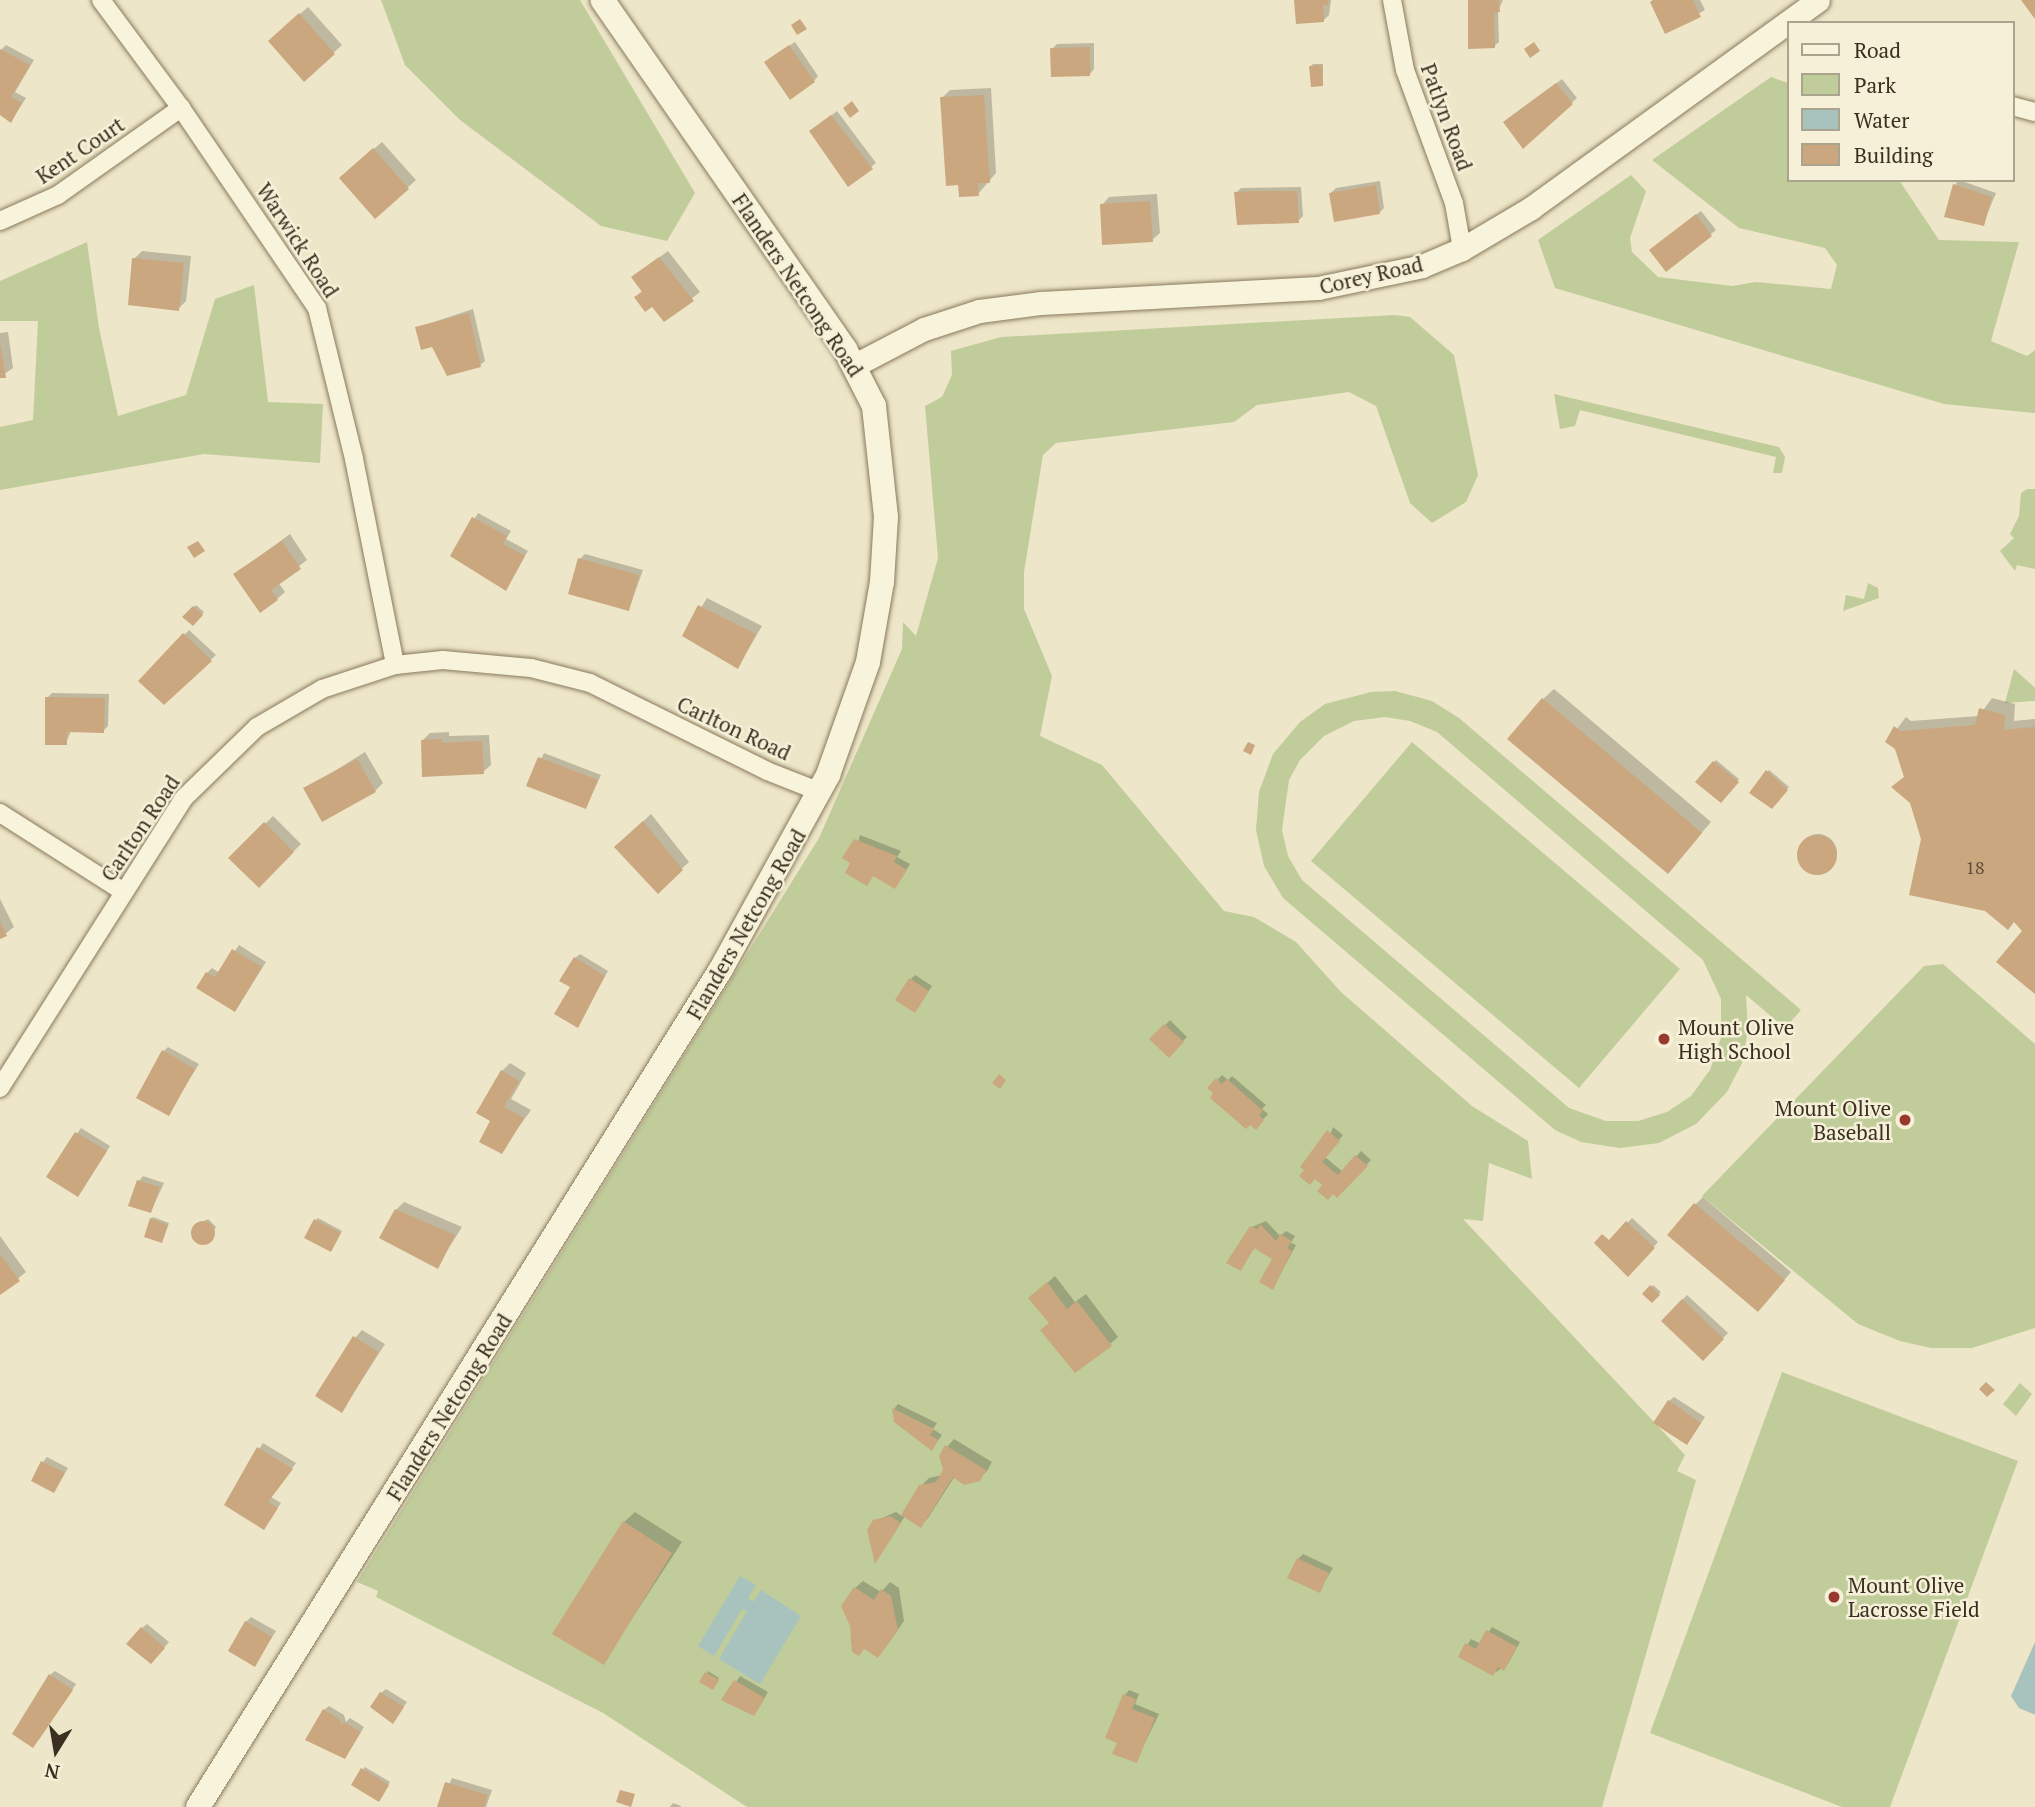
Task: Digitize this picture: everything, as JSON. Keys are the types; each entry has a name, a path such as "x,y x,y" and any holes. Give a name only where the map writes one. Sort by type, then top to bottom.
{"main road":[{"name":"Flanders Netcong Road","path":"198,1807 695,1012 820,792 862,685 882,582 886,505 880,430 855,365 602,0"}],"street":[{"name":"Warwick Road","path":"101,0 181,107 303,283 326,330 395,666"},
{"name":"Patlyn Road","path":"1392,0 1405,70 1454,203 1462,249"},
{"name":"Corey Road","path":"855,365 924,329 979,311 1041,303 1318,288 1393,274 1462,249 1531,208 1786,27"},
{"name":"Kent Court","path":"0,221 58,195 181,107"},
{"path":"2014,107 2035,112"},
{"name":"Carlton Road","path":"0,1088 184,798 257,727 322,689 395,666 492,661 561,674 590,683 767,771 820,792"},
{"path":"0,813 124,892"}],"green space":[{"path":"381,0 580,0 695,193 667,241 601,226 460,120 405,65"},
{"path":"1771,77 1786,82 1786,182 1900,182 1939,240 2019,242 1991,341 2027,356 2035,350 2035,413 1944,404 1555,288 1538,240 1631,175 1646,191 1630,238 1632,252 1658,277 1732,286 1756,282 1831,289 1837,265 1825,248 1739,228 1652,160"},
{"path":"87,242 99,328 118,416 186,395 215,299 254,285 268,402 323,404 320,463 204,454 0,490 0,427 33,420 38,321 0,321 0,281"},
{"path":"1395,315 1410,317 1454,355 1478,475 1466,502 1432,523 1410,503 1376,406 1349,392 1257,405 1234,422 1056,443 1043,455 1024,572 1024,609 1052,676 1040,736 1102,765 1224,911 1254,917 1296,942 1341,992 1472,1106 1528,1141 1532,1179 1489,1163 1483,1221 1463,1219 1685,1455 1677,1471 1696,1480 1602,1807 747,1807 603,1713 376,1597 378,1591 357,1582 819,838 902,649 903,622 916,636 938,558 925,406 942,397 952,375 951,351 1001,337"},
{"path":"1554,394 1779,447 1785,457 1782,473 1773,473 1776,457 1580,410 1575,426 1560,429"},
{"path":"2027,489 2035,489 2035,569 2017,565 2015,571 2000,551 2014,538 2010,534 2019,516 2021,493"},
{"path":"1868,583 1878,588 1879,598 1843,611 1846,595 1864,599"},
{"path":"2014,669 2035,688 2035,701 2005,703"},
{"path":"1395,691 1432,701 1459,718 1801,1010 1785,1028 1746,995 1748,1030 1742,1063 1727,1092 1696,1124 1659,1143 1620,1148 1581,1142 1555,1130 1283,898 1264,866 1256,830 1259,792 1273,754 1300,722 1325,704 1371,692","holes":["1385,717 1410,721 1437,732 1703,960 1721,999 1721,1038 1710,1070 1691,1096 1667,1112 1638,1121 1606,1121 1569,1108 1302,880 1288,856 1282,830 1289,780 1300,760 1324,736 1354,721"]},
{"path":"1412,742 1680,969 1579,1088 1311,861"},
{"name":"Mount Olive Baseball","path":"1943,964 2035,1044 2035,1328 1972,1348 1931,1348 1900,1341 1858,1324 1702,1196 1924,966"},
{"name":"Mount Olive Lacrosse Field","path":"1782,1372 2018,1461 1890,1807 1842,1807 1650,1733"},
{"path":"2020,1383 2032,1394 2016,1416 2003,1404"}],"water":[{"path":"740,1576 756,1585 748,1598 753,1602 761,1590 801,1616 760,1684 719,1659 747,1611 742,1609 714,1656 698,1646"},
{"path":"2035,1642 2033,1714 2019,1708 2011,1696"}],"building":[{"path":"1294,0 1328,0 1329,5 1323,5 1324,22 1296,24"},
{"path":"1468,0 1499,0 1500,12 1494,13 1495,48 1468,49"},
{"path":"1693,0 1701,17 1665,34 1650,2"},
{"path":"2021,0 2035,0 2035,19"},
{"path":"299,13 335,54 304,82 268,41"},
{"path":"800,19 807,29 797,35 791,25"},
{"path":"1534,42 1540,51 1530,58 1524,49"},
{"path":"789,45 815,82 790,100 764,62"},
{"path":"1090,47 1090,76 1051,77 1050,48"},
{"path":"0,49 30,65 11,97 22,103 11,123 0,115"},
{"path":"1322,65 1323,86 1311,87 1309,66"},
{"path":"1556,83 1573,104 1523,149 1503,122"},
{"path":"984,95 990,183 978,183 979,196 959,197 958,185 946,186 940,97"},
{"path":"852,101 859,111 850,118 843,108"},
{"path":"831,115 873,169 848,187 809,131"},
{"path":"373,148 409,189 375,219 339,178"},
{"path":"1953,184 1992,197 1984,226 1944,217"},
{"path":"1376,185 1380,214 1334,222 1329,193"},
{"path":"1297,191 1299,223 1237,225 1234,192"},
{"path":"1150,201 1153,242 1102,245 1100,204"},
{"path":"1696,214 1712,236 1666,272 1649,250"},
{"path":"659,257 694,301 664,322 652,307 645,312 634,297 642,292 631,277"},
{"path":"132,258 184,263 179,311 128,305"},
{"path":"469,313 481,367 447,376 432,347 421,350 415,327"},
{"path":"0,343 6,378 0,378"},
{"path":"472,517 507,536 503,544 525,556 506,591 450,556"},
{"path":"198,541 205,551 194,558 187,547"},
{"path":"282,541 301,569 271,590 278,600 260,613 233,574"},
{"path":"578,558 639,575 629,611 568,594"},
{"path":"698,605 756,634 738,669 682,636"},
{"path":"193,606 203,615 193,626 182,617"},
{"path":"183,633 212,661 164,705 138,681"},
{"path":"45,697 105,698 104,733 67,732 67,745 45,745"},
{"path":"1542,698 1702,833 1668,874 1507,739"},
{"path":"1979,708 2005,715 2004,730 2035,727 2035,994 1996,962 2022,931 2014,922 2008,930 1985,911 1909,895 1921,839 1910,803 1891,787 1904,777 1895,749 1885,742 1894,726 1900,731 1975,725"},
{"path":"442,739 442,743 482,741 484,774 422,777 421,740"},
{"path":"1248,742 1255,745 1251,755 1243,751"},
{"path":"538,757 598,780 586,809 526,786"},
{"path":"357,759 376,792 322,822 303,788"},
{"path":"1713,761 1739,782 1721,803 1695,782"},
{"path":"1766,770 1788,790 1772,809 1749,793"},
{"path":"643,821 683,870 658,894 614,847"},
{"path":"264,822 294,852 259,888 228,858"},
{"path":"1817,835 1825,836 1831,841 1836,847 1836,863 1831,869 1825,874 1817,875 1809,874 1803,869 1798,863 1797,855 1798,847 1803,841 1809,836"},
{"path":"854,839 897,856 894,862 907,870 895,889 873,876 867,886 845,873 850,863 842,858"},
{"path":"0,921 7,936 0,939"},
{"path":"232,949 262,967 235,1012 196,988 206,972 215,977"},
{"path":"574,957 605,976 578,1028 554,1014 570,987 559,981"},
{"path":"909,978 929,991 915,1013 895,1000"},
{"path":"1164,1024 1184,1042 1169,1058 1149,1039"},
{"path":"162,1050 195,1069 169,1116 136,1098"},
{"path":"501,1070 519,1081 504,1107 524,1118 502,1154 479,1142 490,1121 476,1113"},
{"path":"999,1074 1006,1080 1000,1089 992,1083"},
{"path":"1216,1078 1222,1084 1227,1079 1263,1111 1259,1115 1264,1120 1256,1130 1250,1125 1246,1129 1210,1098 1213,1093 1207,1088"},
{"path":"1327,1130 1340,1141 1322,1162 1338,1175 1355,1155 1368,1166 1337,1198 1333,1194 1328,1200 1317,1191 1322,1185 1315,1179 1310,1185 1299,1176 1304,1170 1300,1167"},
{"path":"75,1132 107,1151 78,1197 46,1177"},
{"path":"137,1180 160,1187 151,1213 128,1206"},
{"path":"1694,1203 1785,1280 1758,1312 1667,1235"},
{"path":"395,1209 455,1235 438,1269 379,1238"},
{"path":"150,1218 168,1225 162,1243 144,1237"},
{"path":"314,1219 341,1233 331,1252 304,1238"},
{"path":"203,1221 212,1224 215,1233 212,1242 203,1245 194,1242 191,1233 194,1224"},
{"path":"1626,1221 1655,1248 1628,1277 1594,1243 1602,1234 1609,1240"},
{"path":"1260,1224 1276,1241 1280,1234 1292,1241 1287,1248 1292,1251 1273,1290 1259,1282 1272,1259 1254,1248 1241,1271 1226,1263 1250,1226 1257,1229"},
{"path":"0,1254 20,1281 0,1295"},
{"path":"1047,1282 1067,1309 1077,1301 1112,1346 1075,1373 1040,1330 1049,1323 1028,1298"},
{"path":"1650,1285 1660,1295 1652,1303 1642,1294"},
{"path":"1682,1299 1724,1339 1703,1361 1661,1321"},
{"path":"353,1336 378,1352 342,1413 315,1396"},
{"path":"1986,1382 1995,1390 1987,1397 1979,1389"},
{"path":"1668,1400 1701,1423 1687,1445 1653,1423"},
{"path":"892,1408 934,1429 930,1435 938,1440 932,1451 894,1422"},
{"path":"945,1445 986,1470 980,1481 964,1485 953,1477 921,1528 901,1515 919,1485 936,1482 943,1470 939,1456"},
{"path":"257,1447 293,1469 268,1502 278,1508 264,1530 224,1505"},
{"path":"41,1461 65,1473 54,1493 31,1481"},
{"path":"890,1516 901,1523 875,1564 867,1530 873,1520"},
{"path":"623,1521 672,1553 604,1665 552,1634"},
{"path":"1297,1558 1329,1573 1320,1593 1287,1578"},
{"path":"854,1587 874,1600 881,1589 891,1596 898,1630 878,1658 864,1649 859,1656 852,1652 850,1626 841,1606"},
{"path":"245,1621 272,1637 255,1667 228,1651"},
{"path":"141,1627 165,1648 151,1664 126,1644"},
{"path":"1486,1630 1517,1647 1504,1671 1498,1667 1493,1676 1458,1657 1465,1643 1476,1649"},
{"path":"705,1672 719,1680 713,1690 699,1682"},
{"path":"49,1674 73,1690 33,1748 12,1734"},
{"path":"734,1680 765,1698 754,1716 721,1700"},
{"path":"380,1692 404,1707 393,1724 370,1707"},
{"path":"1123,1694 1136,1699 1132,1709 1155,1718 1137,1763 1112,1754 1117,1743 1105,1738"},
{"path":"323,1709 340,1720 341,1726 344,1722 361,1732 345,1759 305,1740"},
{"path":"361,1768 389,1785 379,1802 351,1785"},
{"path":"445,1782 488,1795 484,1807 437,1807"},
{"path":"620,1790 635,1794 631,1807 616,1802"}],"place":[{"name":"Mount Olive High School","path":"1664,1039"},
{"name":"Mount Olive Baseball","path":"1905,1120"},
{"name":"Mount Olive Lacrosse Field","path":"1834,1597"}]}
